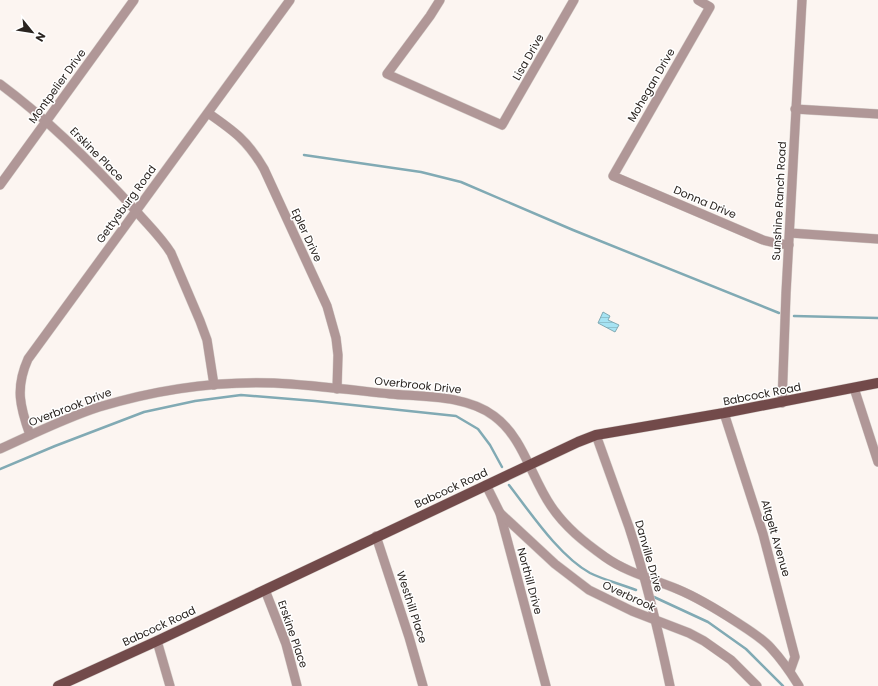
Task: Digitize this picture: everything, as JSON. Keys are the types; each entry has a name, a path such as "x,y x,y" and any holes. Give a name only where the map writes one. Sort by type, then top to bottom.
{"main road":[{"name":"Babcock Road","path":"58,686 157,641 376,536 596,435 782,403 878,383"}],"street":[{"name":"Montpelier Drive","path":"0,185 134,0"},
{"name":"Gettysburg Road","path":"30,435 22,413 20,398 20,384 28,359 290,0"},
{"name":"Lisa Drive","path":"440,0 430,16 386,74 502,125 574,0"},
{"name":"Mohegan Drive","path":"613,176 710,6 698,0"},
{"name":"Sunshine Ranch Road","path":"782,403 795,109 802,0"},
{"name":"Erskine Place","path":"0,84 68,140 158,234 170,253 200,321 207,340 214,385"},
{"path":"795,109 878,114"},
{"name":"Epler Drive","path":"208,114 233,131 244,141 256,155 264,169 327,306 332,322 338,355 337,389"},
{"name":"Donna Drive","path":"613,176 763,240 789,245"},
{"path":"790,233 878,239"},
{"name":"Overbrook Drive","path":"0,449 30,435 98,408 140,396 177,389 214,385 273,383 456,400 474,405 491,413 503,423 513,435 550,504 566,525 585,542 607,559 622,567 708,603 749,630 770,647 790,671 799,686"},
{"path":"854,388 878,462"},
{"name":"Altgelt Avenue","path":"724,413 767,550 795,657 790,671"},
{"name":"Danville Drive","path":"596,435 629,528 643,575 670,686"},
{"name":"Northill Drive","path":"486,485 500,513 546,686"},
{"name":"Overbrook","path":"500,513 555,564 589,590 655,621 689,633 704,641 731,660 758,686"},
{"name":"Westhill Place","path":"376,536 409,637 423,686"},
{"name":"Erskine Place","path":"265,590 286,644 298,686"},
{"path":"157,641 170,686"}],"water":[{"path":"603,312 610,316 608,320 619,325 615,332 598,323"}],"waterway":[{"path":"304,155 421,172 461,182 573,230 779,313"},
{"path":"794,316 878,318"},
{"path":"0,469 144,412 195,401 241,395 315,401 456,416 478,429 490,445 502,467"},
{"path":"509,485 546,533 567,556 590,573 636,590"},
{"path":"654,597 708,622 746,649 783,686"}]}
